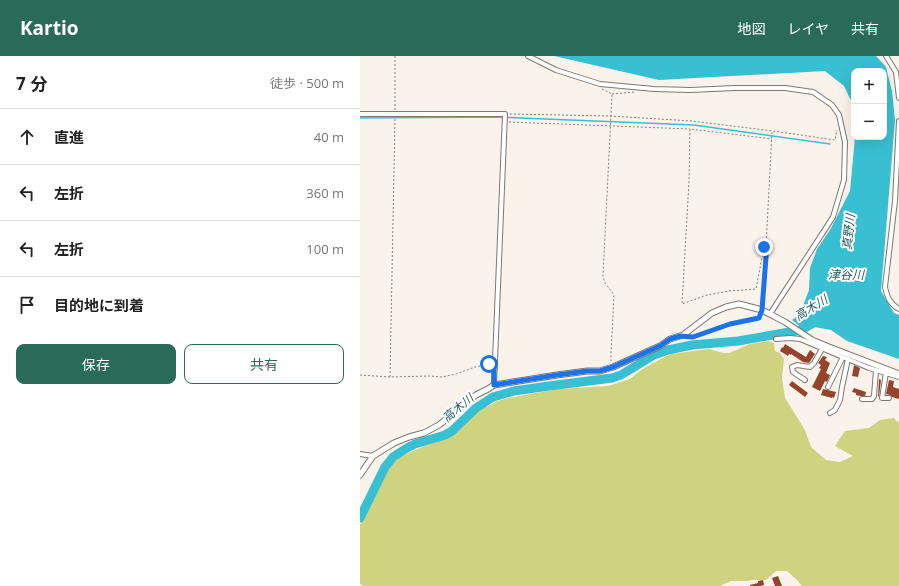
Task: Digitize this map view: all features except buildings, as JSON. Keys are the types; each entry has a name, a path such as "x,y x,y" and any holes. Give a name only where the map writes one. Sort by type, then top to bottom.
{"street":[{"path":"528,56 556,70 600,84 690,90 785,88 813,92 832,104 840,115 845,142 844,180 833,217 770,314"},
{"path":"886,56 896,72 899,98"},
{"path":"360,114 505,114 494,385"},
{"path":"899,121 895,201 885,287 888,299 895,307 899,309"},
{"path":"360,475 373,456 394,443 424,433 439,425 476,395 488,390 494,385 587,371 600,371 613,367 660,346 670,339 683,335 712,313 726,307 739,304 762,310 785,322 810,338 829,347 899,374"},
{"path":"776,339 800,339 876,370 899,377"},
{"path":"805,380 793,372 792,367 797,365 810,367 814,363 822,348"},
{"path":"828,387 843,357"},
{"path":"830,413 835,410 840,400 848,359"},
{"path":"862,400 872,399 874,396 876,370"},
{"path":"882,398 886,373"},
{"path":"874,396 878,399 890,398"},
{"path":"360,454 373,456"}],"path":[{"path":"395,114 396,56"},
{"path":"599,88 612,94 603,276 605,283 614,295 611,354 611,362 613,367"},
{"path":"505,114 610,116 692,121 835,140 837,128"},
{"path":"390,377 394,120"},
{"path":"504,121 690,128 772,139"},
{"path":"690,128 689,181 682,304 707,295 729,290 756,289 764,247 767,244"},
{"path":"680,336 693,337 730,324 759,318 762,310 767,244 772,131"},
{"path":"360,376 442,377 494,363"}],"green space":[{"path":"768,341 774,343 775,351 780,353 784,359 782,378 785,398 805,430 811,447 826,460 840,462 853,456 835,446 845,431 869,428 880,420 894,418 899,423 899,586 802,586 787,571 776,571 766,580 731,581 720,586 364,586 360,584 360,525 386,472 393,463 402,456 439,441 457,431 480,409 497,401 508,398 558,389 608,386 630,379 641,370 671,354 709,349 729,353 750,344"}],"water":[{"name":"津谷川","path":"554,56 876,56 886,68 851,68 851,101 844,86 825,71 659,80"},
{"name":"津谷川","path":"887,71 892,91 895,120 881,291 894,313 899,315 899,359 847,341 831,330 814,327 802,328 792,320 800,314 809,290 810,268 817,249 830,230 850,191 855,140 887,140"}],"waterway":[{"path":"360,118 498,117 694,125 830,144"},
{"name":"高木川","path":"360,518 385,467 393,457 415,444 445,435 452,431 476,408 493,397 514,391 612,378 621,375 654,355 668,350 692,345 738,341 801,330 815,322"}],"route":[{"path":"489,364 494,363 494,385 587,371 600,371 613,367 660,346 670,339 680,336 693,337 730,324 759,318 762,310 767,244 764,247"}],"water label":[{"name":"真野川","path":"849,232"}]}
